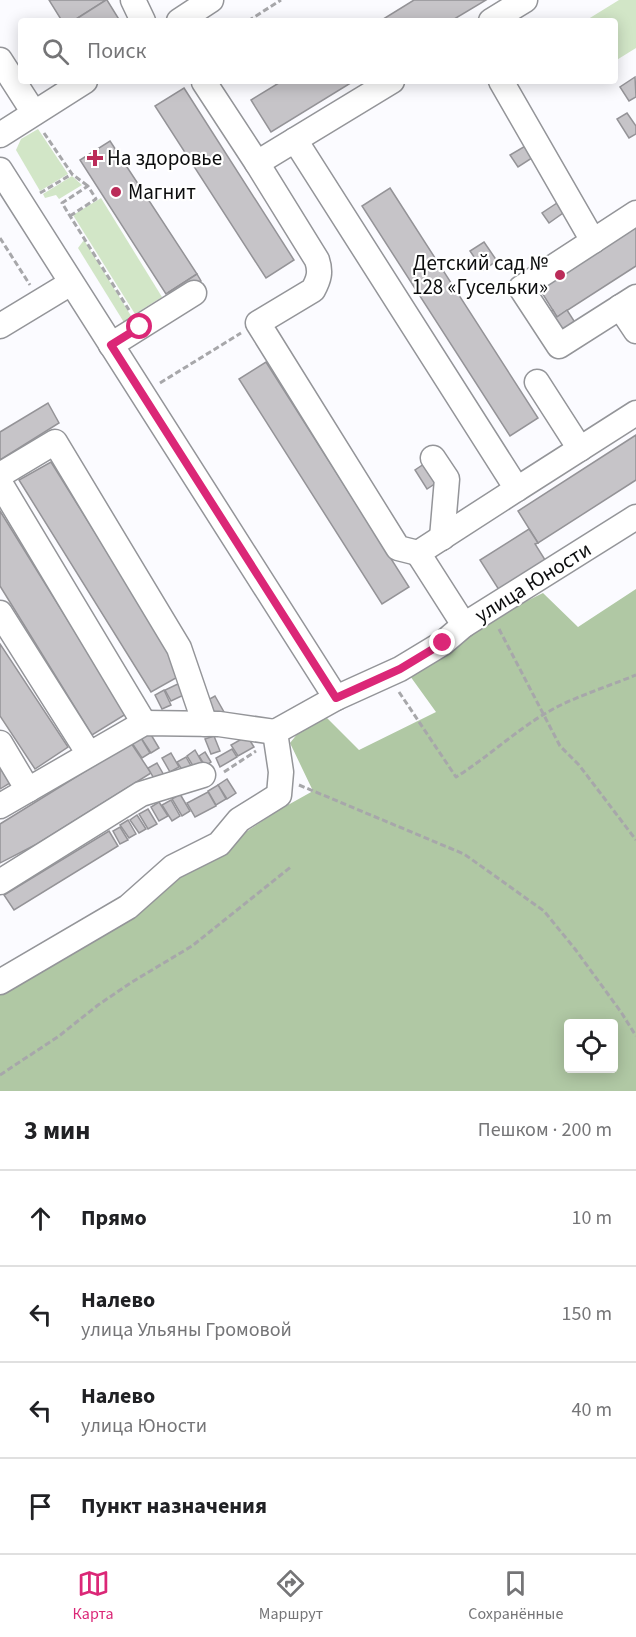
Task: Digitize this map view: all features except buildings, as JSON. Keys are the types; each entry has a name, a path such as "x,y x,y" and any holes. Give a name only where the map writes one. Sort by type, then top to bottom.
{"street":[{"path":"133,0 142,18"},
{"path":"184,18 211,0"},
{"path":"496,18 525,0"},
{"path":"0,60 37,119"},
{"path":"0,135 37,119 81,84"},
{"path":"205,84 257,163 321,269 319,280 313,290 258,323 398,548 418,553 464,625"},
{"path":"257,163 387,84"},
{"path":"503,84 592,241"},
{"path":"295,140 517,489"},
{"path":"0,170 336,698"},
{"path":"636,213 521,288 559,346 628,302 636,331"},
{"path":"0,326 72,283"},
{"path":"111,345 194,293"},
{"path":"537,382 580,449"},
{"path":"418,553 636,413"},
{"path":"0,475 55,442 179,648 205,724"},
{"path":"433,458 447,479 442,538"},
{"path":"0,483 144,723"},
{"name":"улица Юности","path":"275,732 336,698 400,669 443,643 464,625 636,517"},
{"path":"0,613 89,754"},
{"path":"0,806 144,723 219,724 275,732 281,772 279,795 239,820 219,844 173,867 128,907 0,982"},
{"path":"0,743 28,790"},
{"path":"0,882 141,794 203,775"}],"path":[{"path":"253,18 281,0"},
{"path":"37,119 72,174 88,186 96,199 70,216"},
{"path":"21,204 72,174"},
{"path":"88,186 62,203 140,327"},
{"path":"0,238 41,301"},
{"path":"142,393 258,323"},
{"path":"489,609 560,746 579,765 636,840"},
{"path":"388,675 456,777 481,762 555,708 636,675"},
{"path":"281,772 298,784 464,854 544,911 621,1011 636,1036"},
{"path":"0,1075 59,1036 132,982 192,946 292,866"}],"green space":[{"path":"619,0 636,0 636,48 618,59 618,18 590,18"},
{"path":"38,129 68,174 40,191 16,150 21,139"},
{"path":"72,176 82,185 59,199 56,195 45,198 43,194"},
{"path":"101,198 162,297 135,314 73,215"},
{"path":"84,240 133,319 125,324 78,248"},
{"path":"636,589 636,1091 0,1091 0,990 41,968 279,810 313,791 290,743 306,723 327,718 359,750 436,712 405,669 484,622 543,593 578,627"}],"place":[{"name":"На здоровье","path":"95,158"},
{"name":"Магнит","path":"116,192"},
{"name":"Детский сад № 128 «Гусельки»","path":"560,275"}],"route":[{"path":"140,327 111,345 336,698 400,669 443,643"}]}
